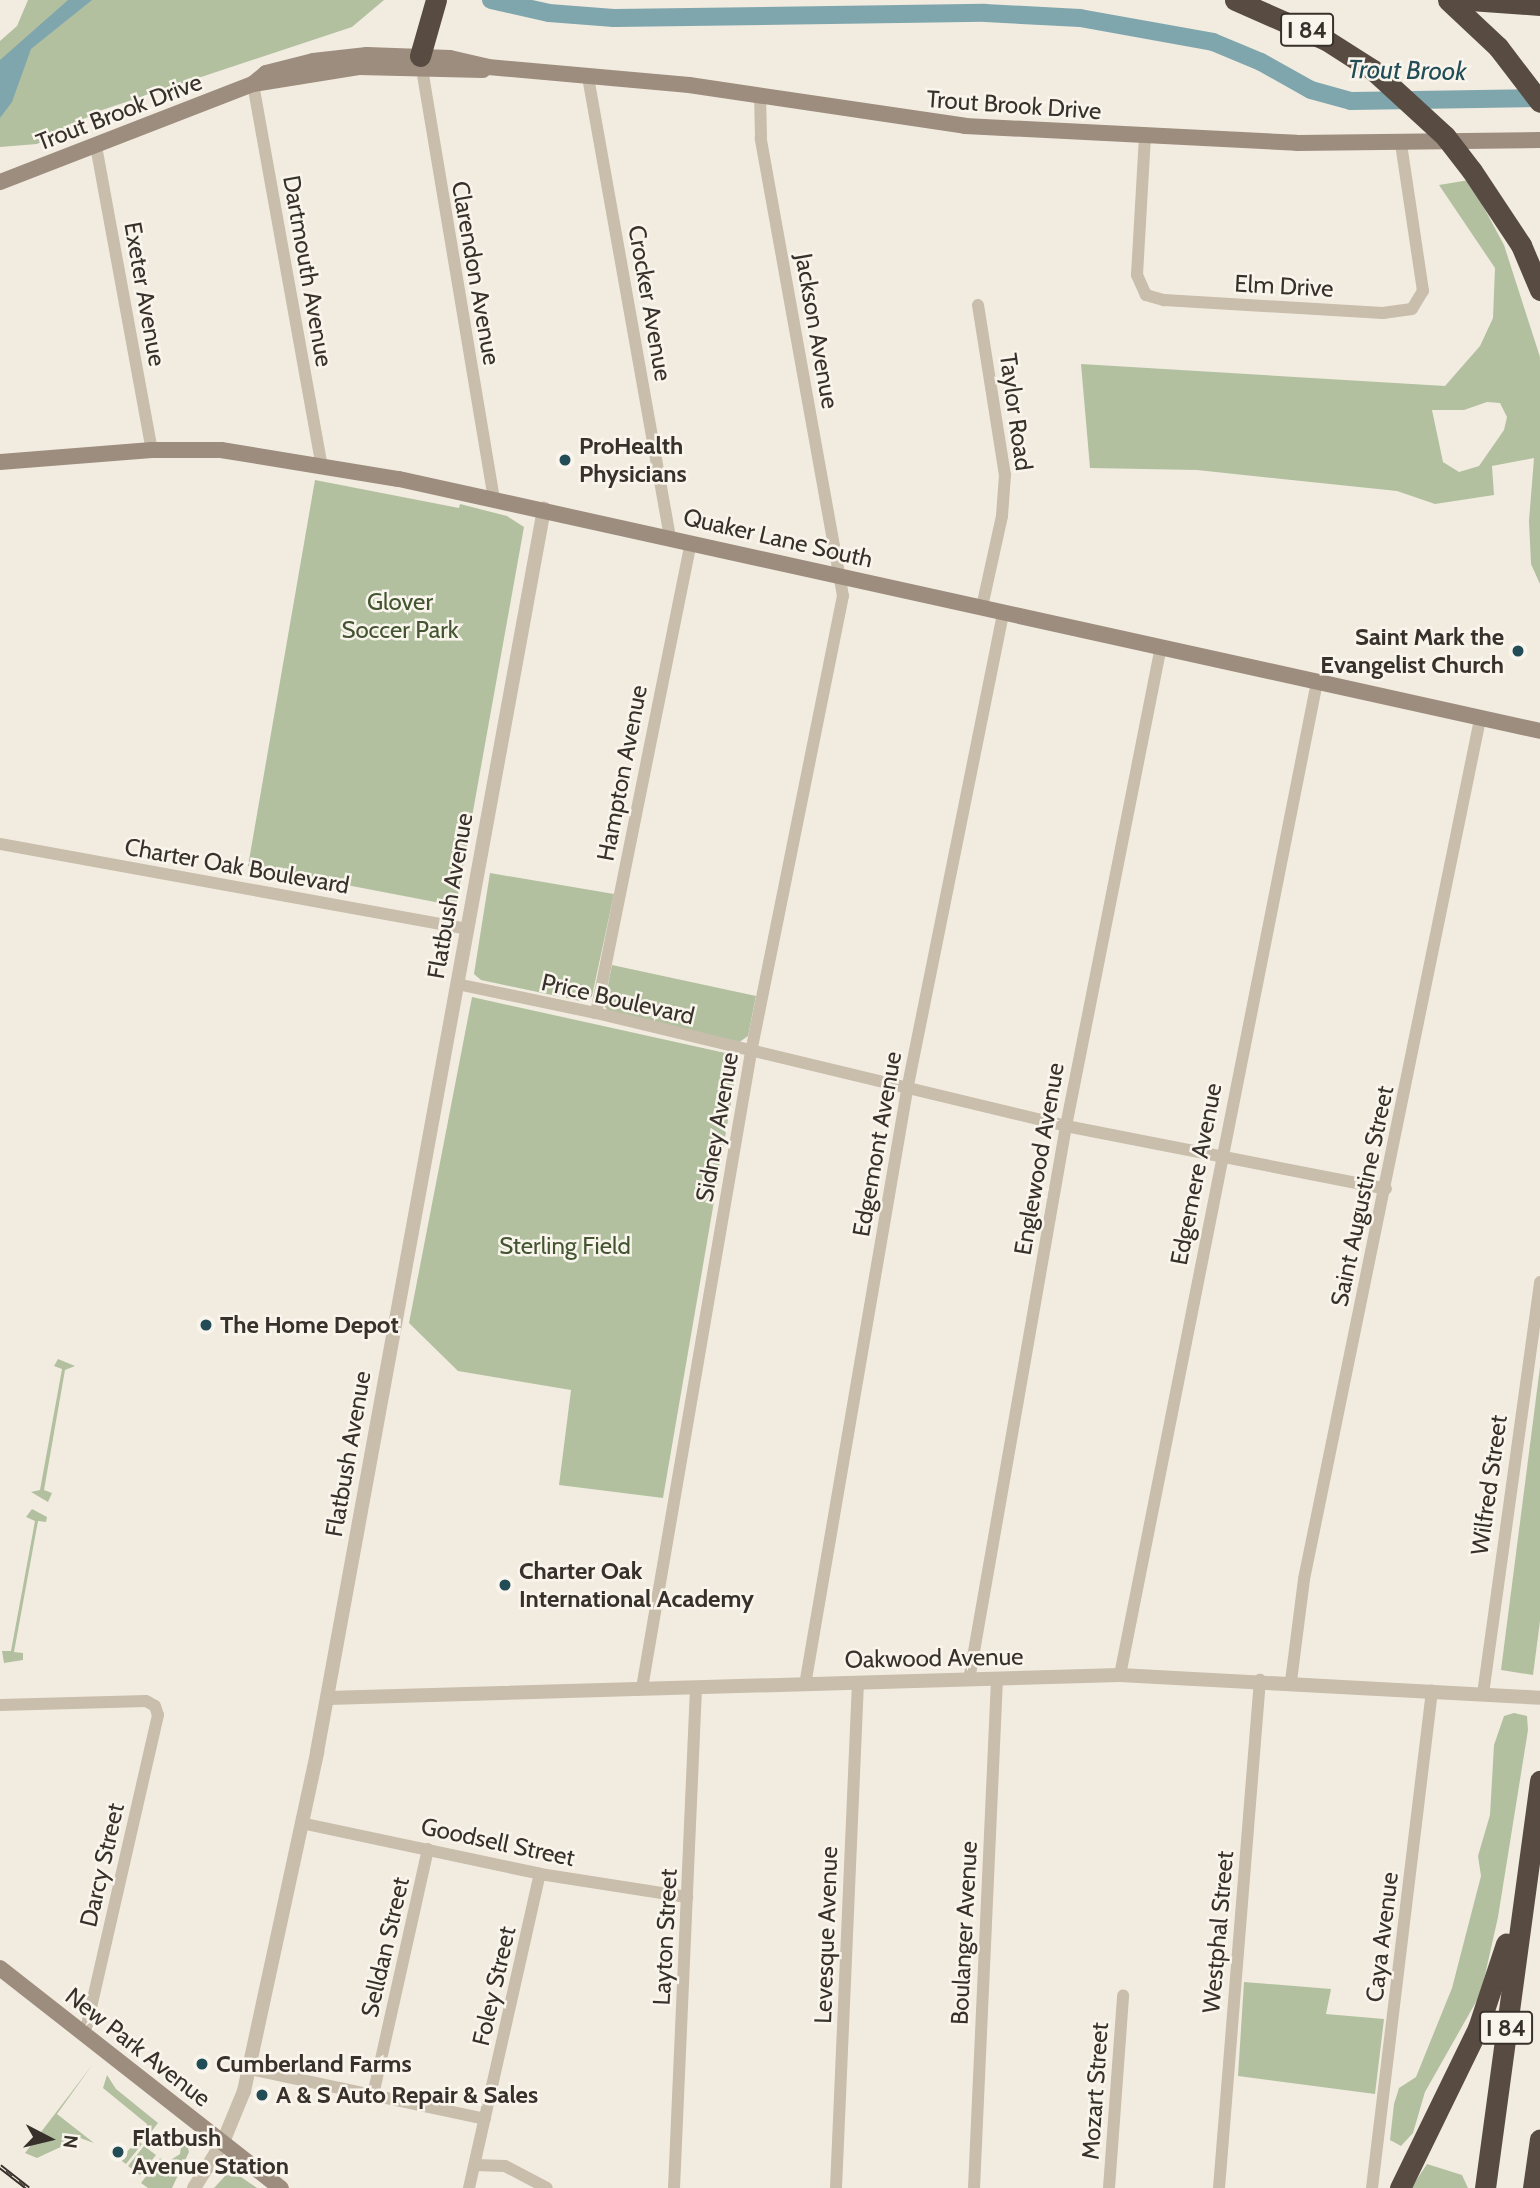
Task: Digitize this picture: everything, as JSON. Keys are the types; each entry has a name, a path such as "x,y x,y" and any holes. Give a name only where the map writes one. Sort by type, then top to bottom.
{"highway":[{"path":"421,0 414,38 421,62"},
{"path":"421,62 436,0"},
{"name":"I 84","path":"1235,0 1326,40 1373,70 1445,136 1472,171 1521,245 1540,289"},
{"path":"1448,0 1498,47 1540,102"},
{"path":"1470,0 1540,5"},
{"name":"I 84","path":"1485,2188 1540,1781"},
{"path":"1400,2188 1484,2015 1528,1869"},
{"path":"1533,2188 1540,2139"}],"main road":[{"name":"Trout Brook Drive","path":"0,182 254,84 266,73 313,61 368,55 421,62 476,61 488,67 760,95 903,119 1145,136 1401,144 1540,140"},
{"name":"Quaker Lane South","path":"0,462 152,450 221,450 321,466 494,497 1540,731"},
{"name":"New Park Avenue","path":"0,1968 281,2188"}],"street":[{"name":"Clarendon Avenue","path":"421,62 494,497"},
{"name":"Crocker Avenue","path":"588,77 670,538"},
{"name":"Dartmouth Avenue","path":"254,84 321,466"},
{"name":"Jackson Avenue","path":"760,95 761,138 839,575"},
{"name":"Elm Drive","path":"1145,136 1137,275 1146,295 1161,300 1383,313 1408,311 1423,291 1401,144"},
{"name":"Exeter Avenue","path":"96,146 152,450"},
{"name":"Taylor Road","path":"978,305 1005,475 1000,527 982,607"},
{"name":"Flatbush Avenue","path":"194,2188 223,2142 250,2069 328,1698 544,509"},
{"name":"Hampton Avenue","path":"596,1013 691,542"},
{"name":"Sidney Avenue","path":"642,1688 751,1052 843,596 839,575"},
{"name":"Edgemont Avenue","path":"805,1685 907,1090 1003,612"},
{"name":"Englewood Avenue","path":"969,1681 1066,1126 1161,647"},
{"name":"Edgemere Avenue","path":"1120,1675 1220,1160 1317,682"},
{"name":"Saint Augustine Street","path":"1291,1681 1304,1579 1386,1189 1479,719"},
{"name":"Charter Oak Boulevard","path":"0,844 467,929"},
{"name":"Price Boulevard","path":"457,984 596,1013 907,1090 1220,1160 1386,1189"},
{"name":"Wilfred Street","path":"1483,1695 1540,1282"},
{"name":"Oakwood Avenue","path":"328,1698 1120,1675 1291,1681 1534,1698"},
{"name":"Boulanger Avenue","path":"974,2188 997,1680"},
{"name":"Westphal Street","path":"1219,2188 1260,1680"},
{"name":"Levesque Avenue","path":"836,2188 858,1683"},
{"name":"Layton Street","path":"674,2188 696,1688"},
{"name":"Caya Avenue","path":"1373,2188 1432,1691"},
{"name":"Darcy Street","path":"0,1705 146,1701 155,1706 158,1716 85,2033"},
{"name":"Goodsell Street","path":"301,1823 540,1874 687,1897"},
{"name":"Selldan Street","path":"373,2095 428,1849"},
{"name":"Foley Street","path":"469,2188 540,1874"},
{"name":"Mozart Street","path":"1109,2188 1123,1996"},
{"path":"250,2069 485,2119"},
{"path":"475,2165 512,2169 547,2188"}],"green space":[{"path":"28,0 384,0 352,27 99,111 37,144 0,147 0,41 17,26"},
{"path":"1469,180 1504,245 1540,357 1540,584 1531,564 1529,521 1534,458 1492,466 1494,495 1435,504 1397,491 1197,470 1090,468 1081,364 1445,386 1480,346 1493,318 1495,268 1439,185","holes":["1487,402 1500,403 1507,417 1504,430 1479,466 1459,472 1443,462 1432,410 1464,410"]},
{"name":"Glover Soccer Park","path":"315,480 459,508 460,504 507,516 524,527 456,906 248,866"},
{"path":"490,873 614,894 592,996 585,1002 481,980 474,974"},
{"path":"612,965 756,996 748,1036 738,1043 609,1013 604,1005"},
{"name":"Sterling Field","path":"472,997 739,1056 663,1498 559,1485 571,1390 458,1371 409,1323"},
{"path":"58,1359 75,1366 65,1370 44,1490 52,1493 48,1502 31,1492 40,1490 62,1369 54,1366"},
{"path":"1540,1367 1540,1621 1533,1675 1501,1670"},
{"path":"32,1509 47,1517 46,1522 38,1521 14,1652 23,1653 23,1660 4,1663 2,1651 11,1651 35,1521 26,1517"},
{"path":"1514,1713 1527,1716 1528,1730 1498,1917 1481,1993 1425,2092 1413,2133 1401,2146 1390,2140 1394,2104 1399,2088 1416,2077 1452,1988 1481,1876 1478,1856 1490,1815 1494,1745 1504,1716"},
{"path":"1244,1982 1331,1989 1326,2014 1384,2019 1375,2094 1238,2076"},
{"path":"93,2064 57,2114 94,2143 80,2138 37,2158 25,2153"},
{"path":"107,2075 116,2089 158,2123 144,2141 147,2124 103,2088"},
{"path":"183,2131 189,2152 172,2188 148,2188 141,2183 160,2158 166,2163 180,2154"},
{"path":"138,2141 142,2144 126,2164 119,2159"},
{"path":"144,2146 156,2155 140,2175 128,2166"},
{"path":"1427,2164 1462,2175 1468,2188 1411,2188"},
{"path":"226,2175 241,2177 257,2188 214,2188"}],"water":[{"path":"68,0 92,0 31,49 12,102 0,118 0,60"}],"waterway":[{"name":"Trout Brook","path":"491,0 549,13 614,18 985,13 1080,18 1213,42 1261,62 1311,90 1351,101 1540,98"}],"railway":[{"path":"0,2166 28,2188"}],"place":[{"name":"ProHealth Physicians","path":"565,460"},
{"name":"Saint Mark the Evangelist Church","path":"1518,651"},
{"name":"The Home Depot","path":"206,1325"},
{"name":"Charter Oak International Academy","path":"505,1585"},
{"name":"Cumberland Farms","path":"202,2064"},
{"name":"A & S Auto Repair & Sales","path":"262,2095"},
{"name":"Flatbush Avenue Station","path":"118,2152"}]}
